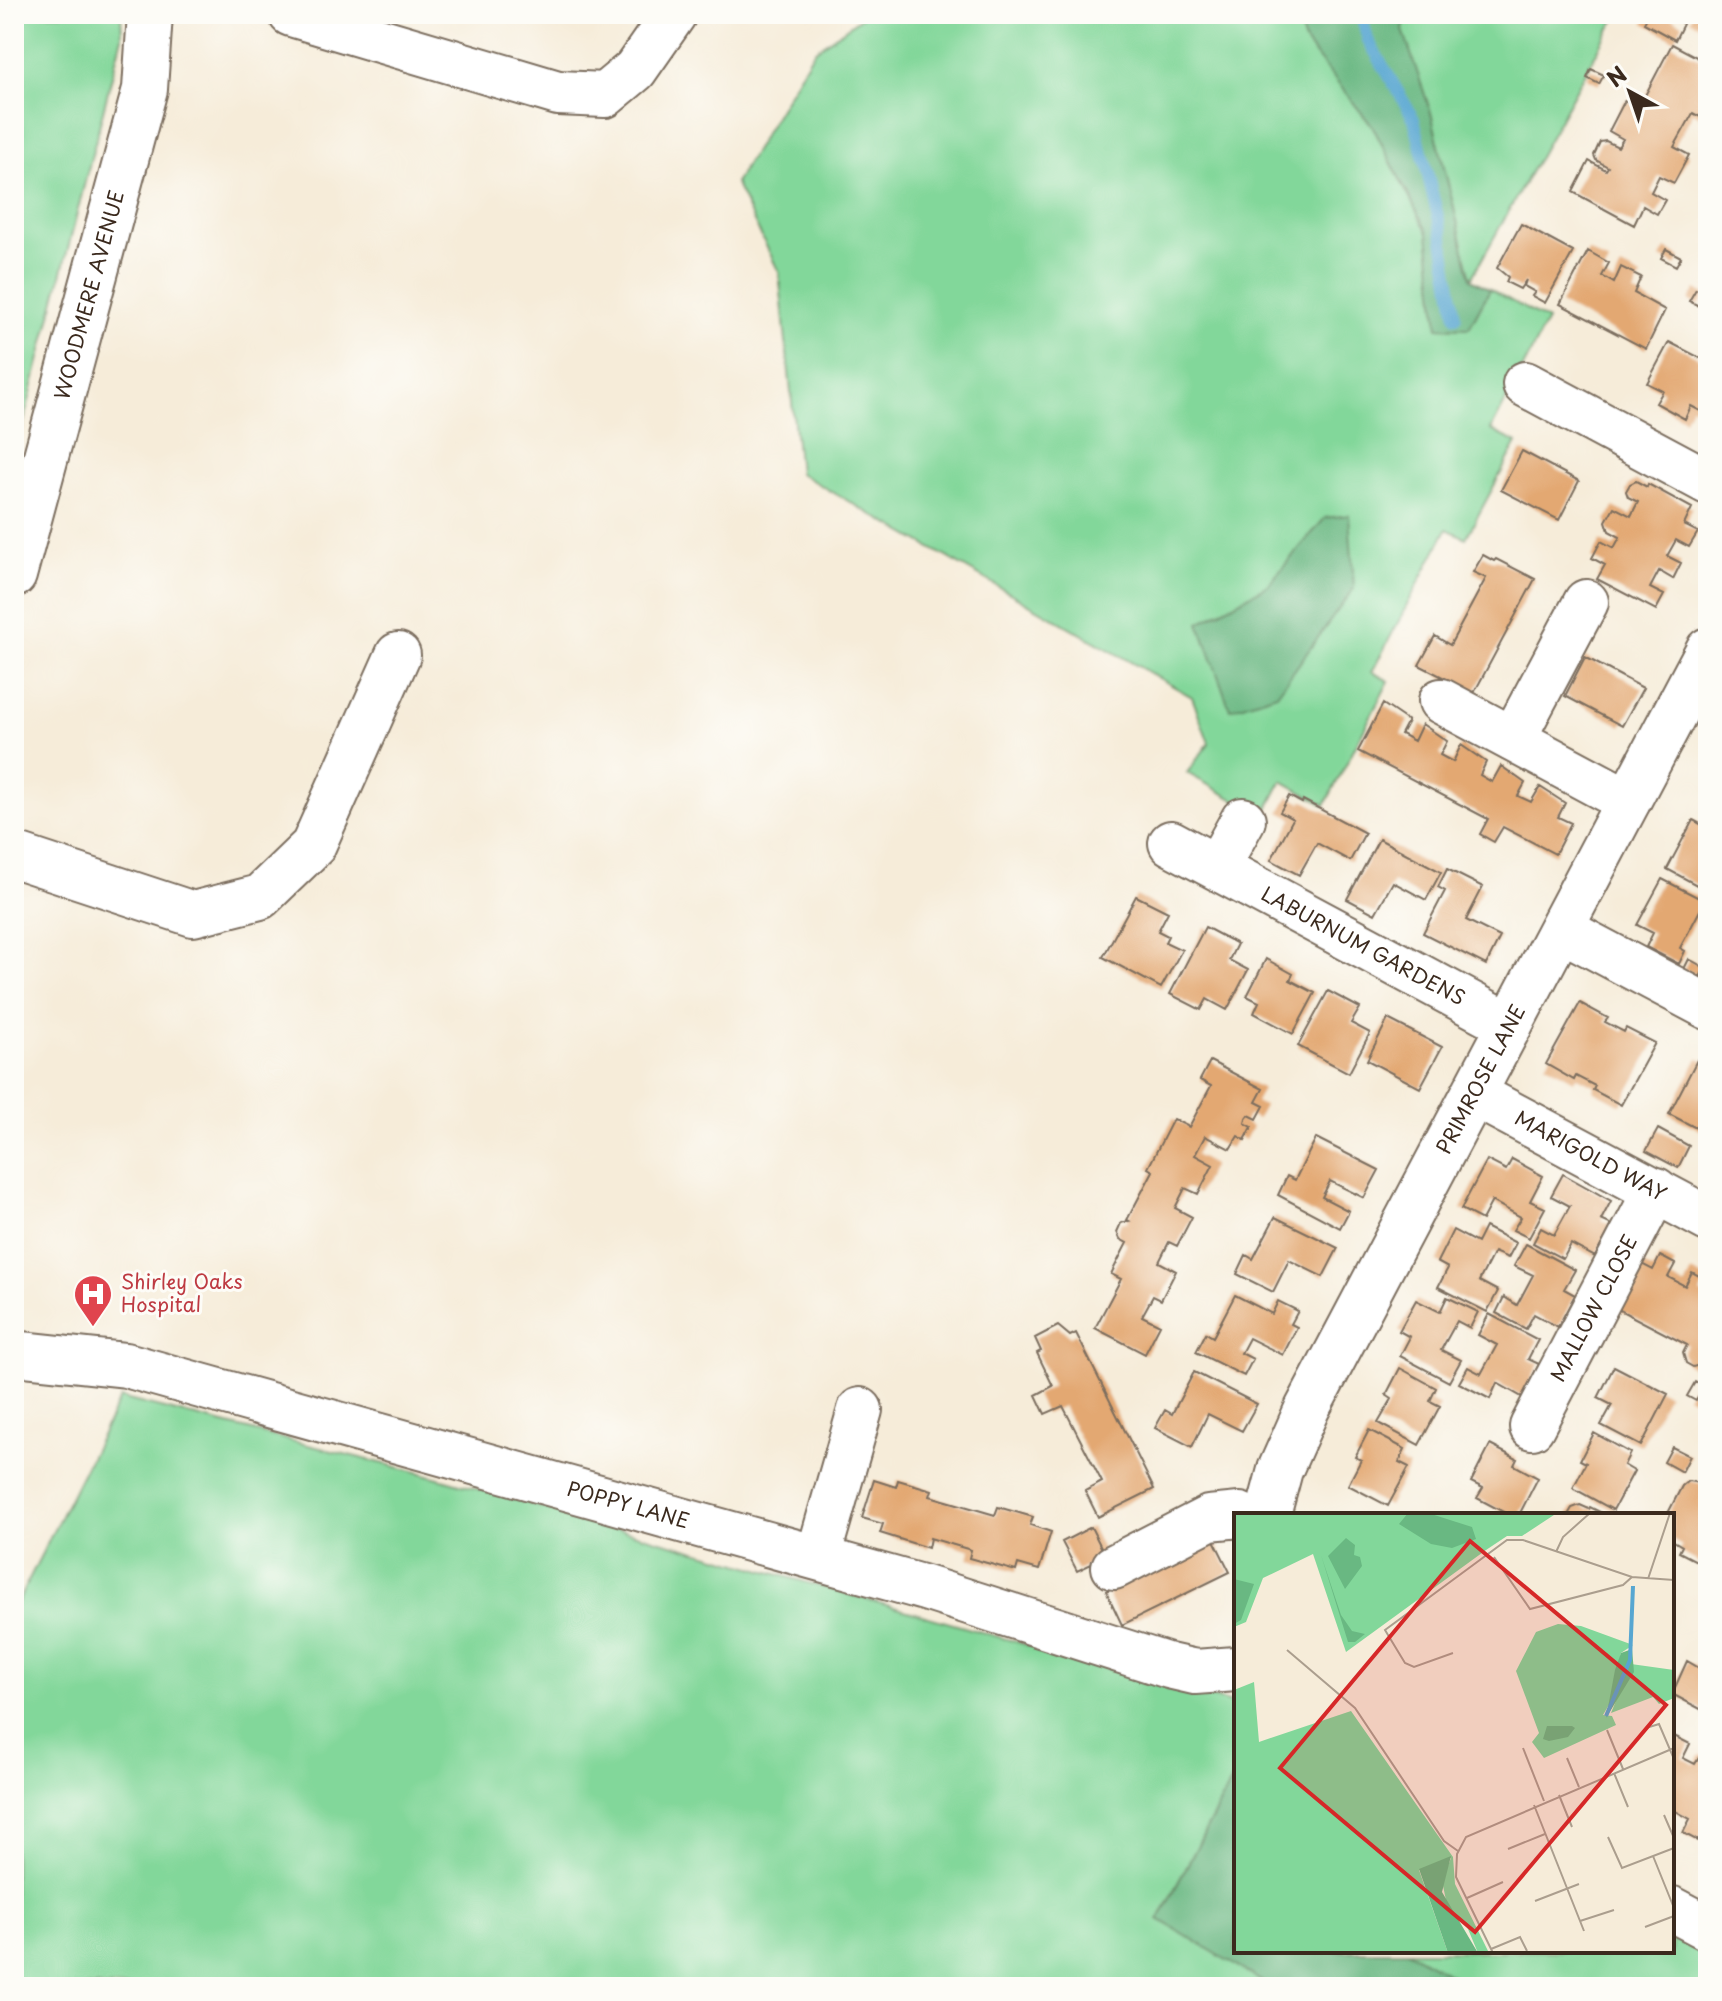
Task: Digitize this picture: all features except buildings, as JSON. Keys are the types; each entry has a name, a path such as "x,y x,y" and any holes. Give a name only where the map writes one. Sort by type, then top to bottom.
{"street":[{"name":"WOODMERE AVENUE","path":"14,575 145,89 150,14"},
{"path":"291,14 558,93 605,95 635,70 674,14"},
{"path":"1525,384 1708,482"},
{"path":"1513,739 1586,602"},
{"name":"PRIMROSE LANE","path":"1268,1513 1277,1477 1291,1442 1708,650"},
{"path":"14,855 193,914 260,897 313,846 398,655"},
{"path":"1441,701 1628,801"},
{"path":"1217,867 1243,820"},
{"name":"LABURNUM GARDENS","path":"1171,843 1510,1025"},
{"path":"1561,929 1708,1007"},
{"name":"MARIGOLD WAY","path":"1474,1094 1708,1219"},
{"name":"MALLOW CLOSE","path":"1532,1427 1656,1190"},
{"name":"POPPY LANE","path":"14,1353 126,1365 818,1557 1169,1666 1195,1672 1234,1669"},
{"path":"818,1557 860,1410"},
{"path":"1114,1567 1209,1518 1234,1516"},
{"path":"1674,1910 1708,1928"}],"green space":[{"path":"14,14 121,14 122,37 14,460"},
{"path":"866,14 1296,14 1305,42 1373,127 1428,233 1438,327 1469,328 1490,289 1547,321 1491,430 1517,443 1466,538 1447,529 1372,672 1389,681 1325,805 1282,781 1264,816 1187,773 1209,743 1192,697 799,473 779,272 735,183 814,51"},
{"path":"1296,14 1406,14 1403,30 1431,113 1471,279 1490,289 1469,328 1438,327 1428,233 1373,127 1305,42"},
{"path":"1406,14 1618,14 1471,279 1431,113 1402,30"},
{"path":"1349,515 1354,588 1277,694 1230,709 1199,623 1268,585 1325,518"},
{"path":"120,1398 421,1473 1234,1703 1234,1777 1159,1919 1271,1987 14,1987 14,1609"},
{"path":"1234,1777 1234,1953 1411,1953 1459,1980 1497,1987 1271,1987 1159,1919"},
{"path":"1674,1936 1708,1954 1708,1987 1497,1987 1459,1980 1411,1953 1674,1953"}],"waterway":[{"path":"1361,14 1368,40 1414,119 1442,233 1456,317"}],"place":[{"name":"Shirley Oaks Hospital","path":"93,1328"}]}
